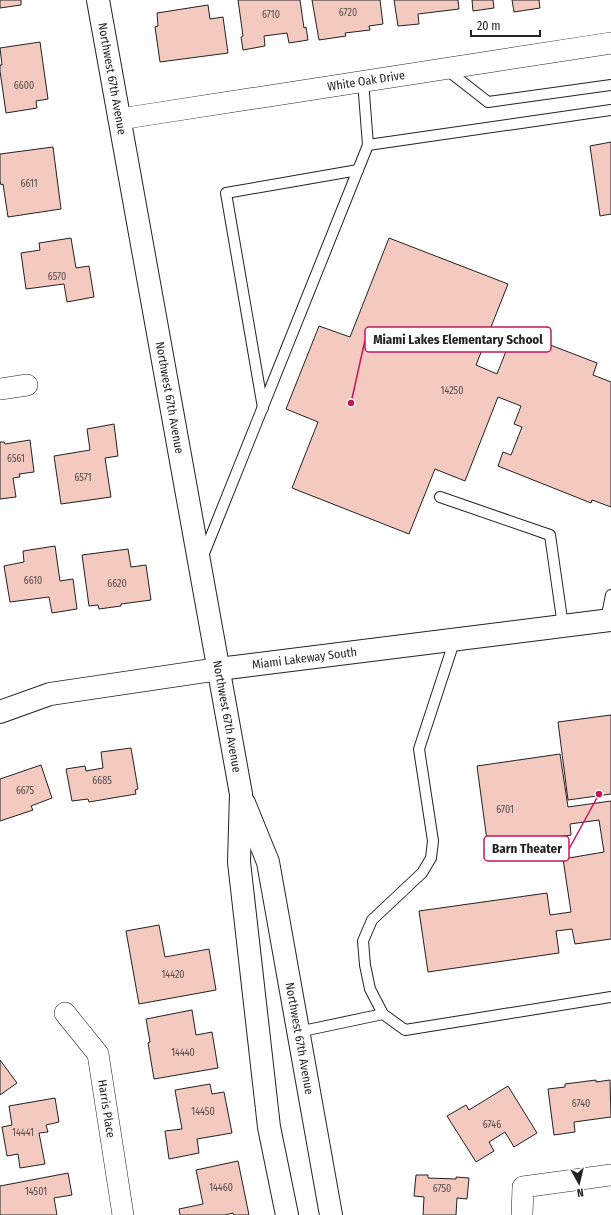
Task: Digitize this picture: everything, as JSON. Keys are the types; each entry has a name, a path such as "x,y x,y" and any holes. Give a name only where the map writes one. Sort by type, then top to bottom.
{"main road":[{"name":"Northwest 67th Avenue","path":"98,0 241,794 239,862 269,1127 287,1215"},
{"name":"Miami Lakeway South","path":"0,712 50,694 219,669 608,620"},
{"name":"Northwest 67th Avenue","path":"241,794 268,862 331,1215"}],"street":[{"name":"White Oak Drive","path":"120,119 611,43"},
{"path":"0,389 27,385"},
{"name":"Harris Place","path":"65,1013 98,1054 123,1215"},
{"path":"522,1215 523,1187 611,1175"}],"lane":[{"path":"446,68 488,102 611,84"},
{"path":"200,563 368,145 363,81"},
{"path":"368,145 611,110"},
{"path":"263,408 226,193 358,170"},
{"path":"440,497 550,535 563,626"},
{"path":"608,620 611,595"},
{"path":"455,639 419,749 433,841 431,858 422,873 372,920 363,941 365,965 370,989 383,1014 405,1030 611,997"},
{"path":"298,1032 383,1014"}],"building":[{"path":"0,0 21,0 21,5 0,8"},
{"path":"238,0 300,0 304,28 306,27 308,40 289,43 287,33 264,36 265,46 243,50 241,37 243,36"},
{"path":"312,0 380,0 383,24 369,26 370,30 345,33 346,36 319,40"},
{"path":"394,0 458,0 459,9 418,14 419,24 398,26"},
{"path":"472,0 493,0 494,8 473,11"},
{"path":"512,0 539,0 540,8 514,12"},
{"path":"208,5 210,19 223,17 228,53 160,62 155,27 158,26 157,13"},
{"path":"40,42 48,99 36,101 37,108 6,113 0,71 0,65 2,65 0,48"},
{"path":"611,142 611,214 600,216 590,146"},
{"path":"53,147 61,209 8,217 3,184 1,185 0,181 0,154"},
{"path":"71,238 76,268 89,266 94,297 67,302 64,284 26,289 21,253 40,250 39,243"},
{"path":"389,238 508,284 476,365 497,374 514,331 597,363 593,375 611,382 611,507 592,500 591,503 498,466 503,452 511,455 522,427 514,424 521,406 498,397 465,481 435,469 409,534 292,488 318,422 286,409 319,326 350,337"},
{"path":"114,424 118,456 105,458 111,497 61,504 54,456 90,450 87,429"},
{"path":"30,440 34,472 19,474 20,477 13,478 16,497 0,499 0,442 4,442 5,444"},
{"path":"55,546 60,581 73,579 77,609 52,613 49,597 10,602 4,566 24,562 23,551"},
{"path":"128,549 131,567 146,565 151,600 99,609 98,605 89,606 82,555"},
{"path":"611,715 611,794 568,800 558,722"},
{"path":"131,748 138,789 135,790 136,794 89,802 88,799 72,801 66,769 85,766 86,771 103,768 101,752"},
{"path":"560,754 568,807 611,801 611,939 575,944 572,929 556,931 559,953 428,972 419,911 547,893 550,915 571,912 563,859 604,852 599,820 570,824 571,835 488,848 477,766"},
{"path":"41,765 52,798 31,806 33,810 0,821 0,779"},
{"path":"159,925 165,957 209,949 216,990 139,1004 126,931"},
{"path":"192,1010 196,1035 212,1032 218,1068 154,1079 146,1019"},
{"path":"0,1060 17,1083 0,1095"},
{"path":"596,1080 596,1082 610,1080 611,1117 574,1122 575,1132 554,1135 548,1089 565,1087 565,1084"},
{"path":"210,1084 212,1094 224,1092 232,1133 197,1139 199,1153 169,1159 165,1131 182,1129 175,1090"},
{"path":"508,1086 537,1133 514,1147 505,1132 489,1142 494,1151 476,1162 447,1116 466,1105 469,1110"},
{"path":"55,1098 59,1122 46,1125 48,1132 39,1133 45,1164 20,1168 18,1154 7,1156 2,1127 12,1125 9,1106"},
{"path":"238,1161 249,1215 234,1215 233,1213 225,1215 180,1215 179,1209 203,1204 196,1170"},
{"path":"68,1173 72,1195 54,1198 57,1215 0,1215 0,1186"},
{"path":"416,1175 428,1175 428,1178 469,1178 467,1199 457,1198 456,1215 423,1215 424,1197 414,1196"}],"place":[{"name":"Miami Lakes Elementary School","path":"351,403"},
{"name":"Barn Theater","path":"599,794"}]}
